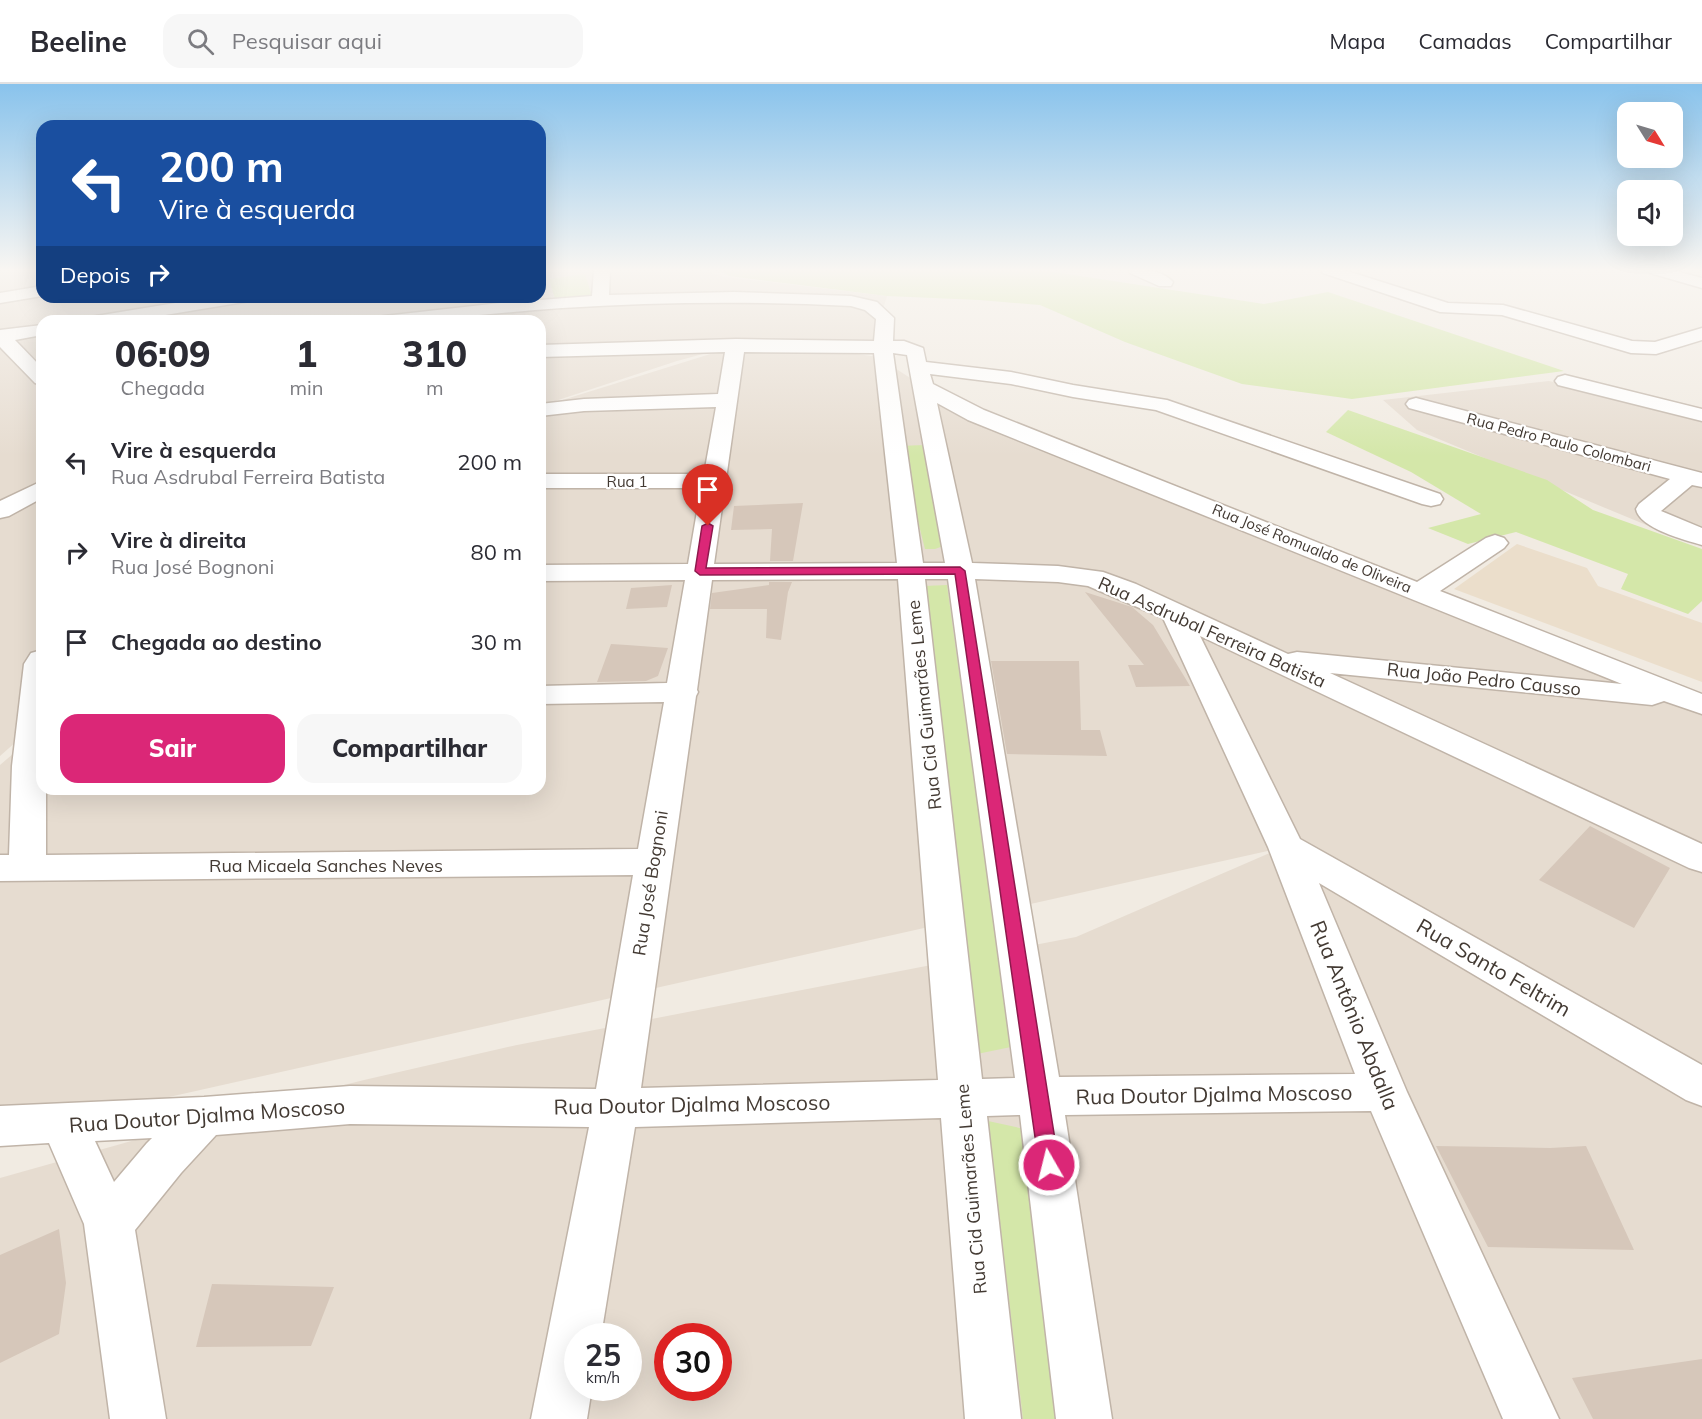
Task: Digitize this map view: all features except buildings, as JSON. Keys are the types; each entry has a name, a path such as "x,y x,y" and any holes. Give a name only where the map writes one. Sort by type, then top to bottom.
{"street":[{"path":"0,337 28,332"},
{"name":"Rua Cid Guimarães Leme","path":"893,332 910,363 931,428 960,571 1040,1096 1084,1419"},
{"path":"1580,332 1631,347 1656,348 1702,334"},
{"path":"0,337 36,373"},
{"path":"546,346 736,345 910,363 1011,378 1073,392 1160,404 1431,499"},
{"name":"Rua José Bognoni","path":"559,1419 615,1108 652,862 683,692 736,345"},
{"name":"Rua Cid Guimarães Leme","path":"910,363 911,571 993,1419"},
{"name":"Rua José Romualdo de Oliveira","path":"910,363 976,415 1697,703"},
{"path":"1565,381 1702,415"},
{"path":"546,409 584,405 727,400"},
{"name":"Rua Pedro Paulo Colombari","path":"1416,404 1695,478"},
{"path":"931,428 937,419 948,415 960,413 976,415"},
{"path":"1695,478 1648,509 1649,514 1657,520 1702,537"},
{"name":"Rua 1","path":"546,481 715,481"},
{"path":"0,511 36,491"},
{"path":"1421,591 1495,543"},
{"name":"Rua Asdrubal Ferreira Batista","path":"546,573 960,571 1058,574 1093,578 1126,590 1702,859"},
{"name":"Rua Antônio Abdalla","path":"1175,613 1286,847 1385,1092 1532,1419"},
{"path":"1547,642 1555,657 1558,674 1552,685"},
{"name":"Rua João Pedro Causso","path":"1275,659 1552,685 1697,703"},
{"path":"546,695 683,692"},
{"path":"14,867 36,719"},
{"name":"Rua Santo Feltrim","path":"1286,847 1702,1087"},
{"name":"Rua Micaela Sanches Neves","path":"14,867 652,862"},
{"name":"Rua Doutor Djalma Moscoso","path":"0,1126 204,1116 350,1105 615,1108 1040,1096 1385,1092"},
{"path":"109,1224 164,1158 204,1116"},
{"path":"64,1124 109,1224 138,1419"}],"shaded area":[{"path":"0,332 36,332 36,724 0,756"},
{"path":"546,332 876,332 872,344 736,345 677,361 546,404"},
{"path":"720,351 844,352 878,357 924,387 1702,705 1702,1419 0,1419 0,1178 206,1120 364,1080 517,1045 1076,937 1281,848 62,1121 0,1137 0,765 36,734 36,795 546,795 546,405"},
{"path":"1549,381 1702,416 1702,542 1656,529 1417,430 1383,400"},
{"path":"1517,544 1587,568 1598,586 1702,623 1702,682 1454,589"}],"green space":[{"path":"1103,332 1448,332 1564,371 1352,399 1242,384"},
{"path":"1348,410 1547,480 1593,510 1702,549 1702,601 1688,614 1621,589 1628,574 1516,532 1468,544 1428,528 1481,514 1411,472 1326,432"},
{"path":"924,445 946,545 935,549 925,549 899,446"},
{"path":"947,585 1011,1047 977,1054 924,586"},
{"path":"988,1121 1029,1130 1061,1419 1023,1419"}],"route":[{"path":"708,526 700,571 960,571 1049,1165"}]}
